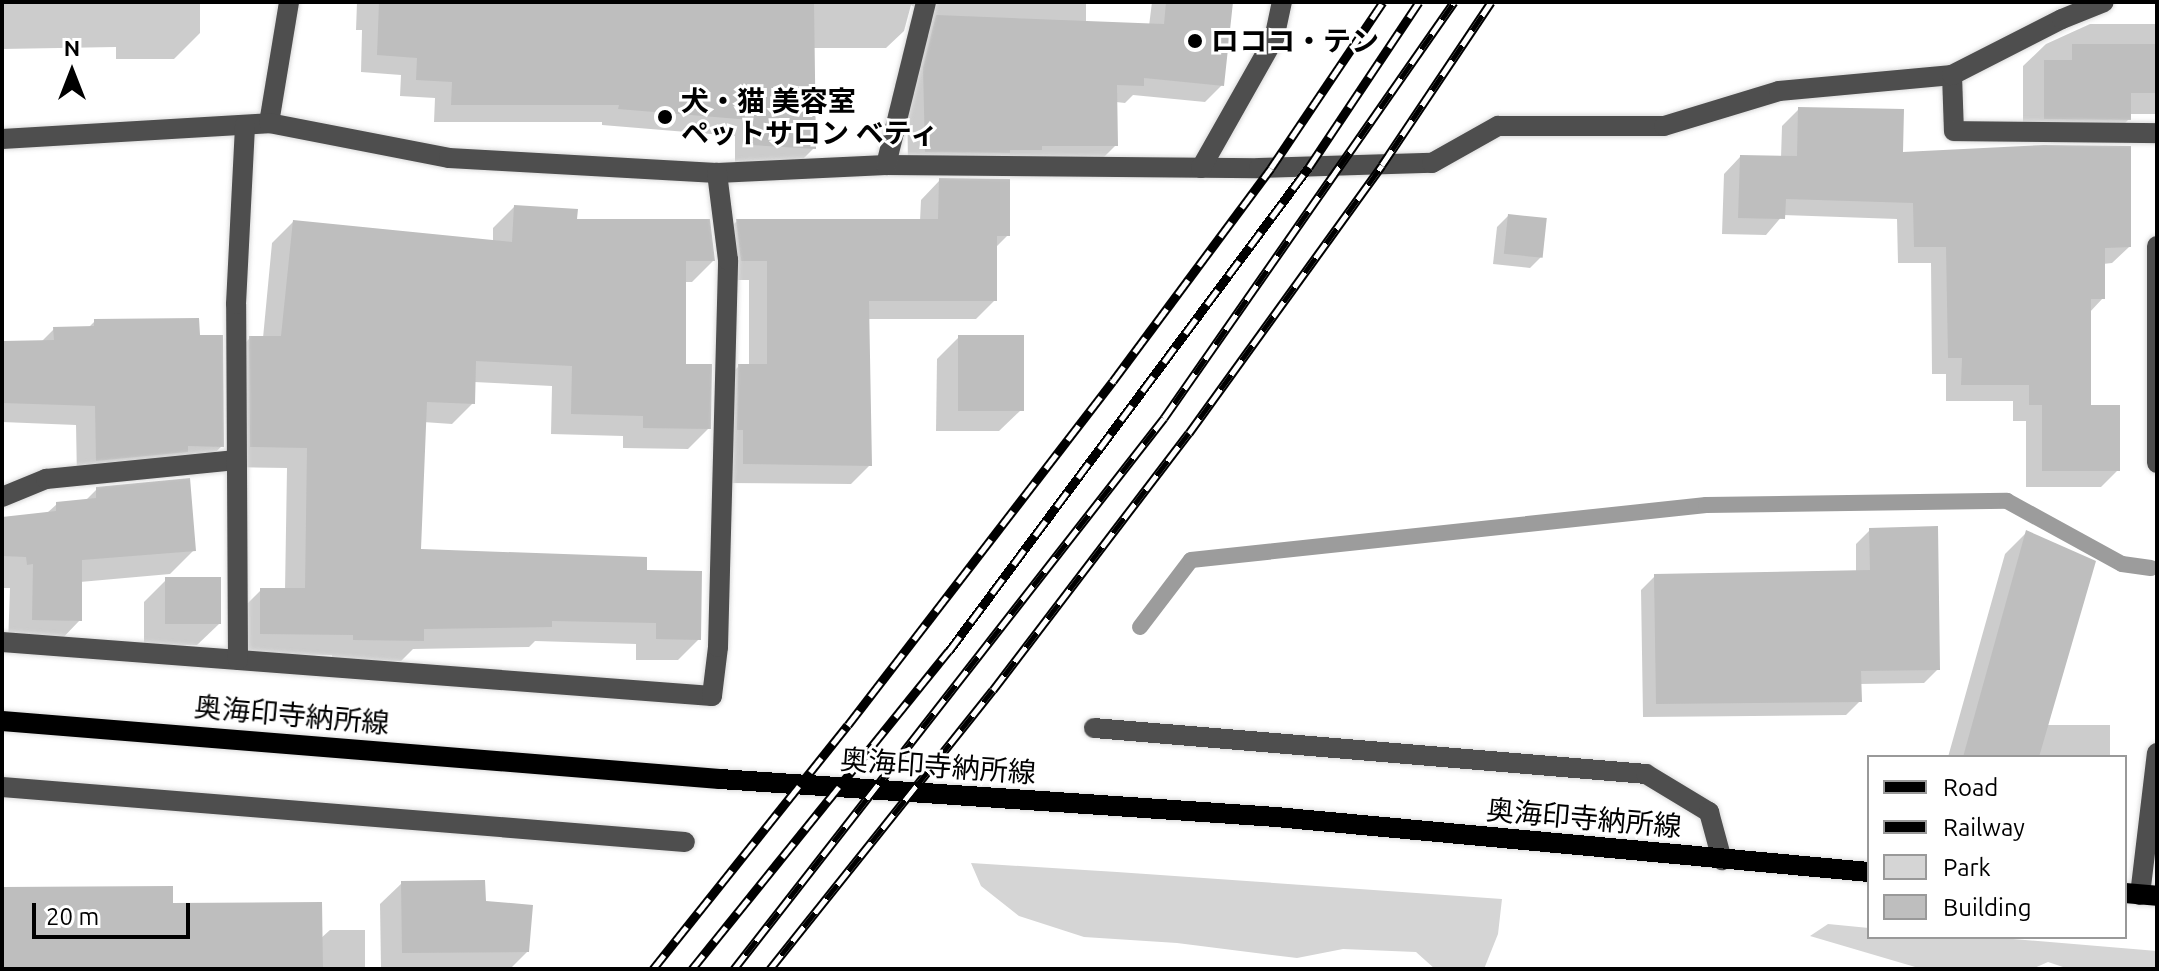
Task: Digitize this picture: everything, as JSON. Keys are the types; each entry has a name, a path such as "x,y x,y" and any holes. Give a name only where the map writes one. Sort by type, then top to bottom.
{"main road":[{"name":"奥海印寺納所線","path":"2,721 720,779 1276,817 1867,872"}],"street":[{"path":"269,123 289,2"},
{"path":"886,165 926,2"},
{"path":"1201,168 1274,39 1282,2"},
{"path":"2,139 269,123 449,158 717,173 886,165 1201,168 1432,163 1498,126 1664,126 1779,91 1952,75 2091,5"},
{"path":"1952,75 1954,131 2157,133"},
{"path":"238,660 236,304 245,125"},
{"path":"2,642 712,696 718,647 728,260 717,173"},
{"path":"2157,246 2154,448 2157,463"},
{"path":"2,497 46,479 236,460"},
{"path":"1094,728 1646,774 1709,812 1722,860"},
{"path":"2141,895 2157,753"},
{"path":"2,787 685,842"}],"green space":[{"path":"971,863 1502,899 1498,934 1484,969 1435,969 1416,952 1343,949 1297,958 1177,943 1084,937 1019,916 981,886"},
{"path":"1828,924 1867,928 1867,939 2013,939 2157,951 2157,969 2069,969 2048,962 2032,969 1922,969 1810,936"}],"building":[{"path":"379,2 814,2 816,149 751,145 751,120 618,109 619,105 451,105 452,82 416,80 417,58 377,55"},
{"path":"1166,2 1233,2 1224,86 1144,78 1144,86 1117,85 1118,146 1042,146 1042,150 1010,150 1010,153 925,152 923,67 936,15 1164,24"},
{"path":"2072,44 2157,44 2157,93 2131,93 2131,120 2044,119 2044,60 2072,60"},
{"path":"1798,107 1904,109 1903,152 2044,145 2131,146 2131,247 2105,248 2105,299 2091,299 2091,405 2120,405 2120,471 2042,471 2042,405 2029,405 2029,385 1961,385 1962,358 1948,358 1946,247 1914,247 1913,203 1786,199 1785,219 1738,218 1740,155 1797,156"},
{"path":"939,178 1010,179 1010,236 997,236 997,301 869,301 872,466 743,464 743,430 737,430 738,364 767,364 767,261 741,261 736,219 938,219"},
{"path":"514,205 578,209 577,219 710,219 715,261 686,261 686,364 712,364 711,429 643,428 643,416 571,414 572,366 476,361 475,404 427,402 421,549 647,557 647,570 702,571 701,640 656,639 656,623 552,621 552,627 424,629 424,641 353,640 353,635 260,634 260,588 305,588 307,448 250,447 249,336 281,336 293,220 512,242"},
{"path":"1508,214 1547,218 1543,258 1504,254"},
{"path":"199,318 200,335 223,335 224,447 188,446 188,452 96,461 95,406 2,403 2,341 54,340 53,327 94,326 94,319"},
{"path":"958,335 1024,335 1024,411 958,411"},
{"path":"190,478 196,551 82,560 82,621 32,620 33,564 27,565 26,557 2,556 2,517 56,511 56,502 96,498 96,487"},
{"path":"1938,526 1940,670 1861,671 1862,702 1656,704 1654,574 1870,570 1869,528"},
{"path":"2026,530 2096,561 2040,755 1964,755"},
{"path":"165,577 221,577 221,624 165,624"},
{"path":"485,880 486,901 533,905 529,952 402,953 401,881"},
{"path":"173,886 173,903 322,902 323,969 2,969 2,887"}],"waterway":[{"path":"1140,627 1191,560 1706,505 2007,501 2122,564 2151,568"}],"railway":[{"path":"653,969 848,725 1113,381 1271,168 1383,2"},
{"path":"692,969 949,651 1309,167 1419,2"},
{"path":"734,969 1164,418 1454,2"},
{"path":"770,969 993,690 1189,433 1382,165 1491,2"}],"place":[{"name":"ロココ・テン","path":"1195,41"},
{"name":"犬・猫 美容室 ペットサロン ベティ","path":"665,117"}]}
